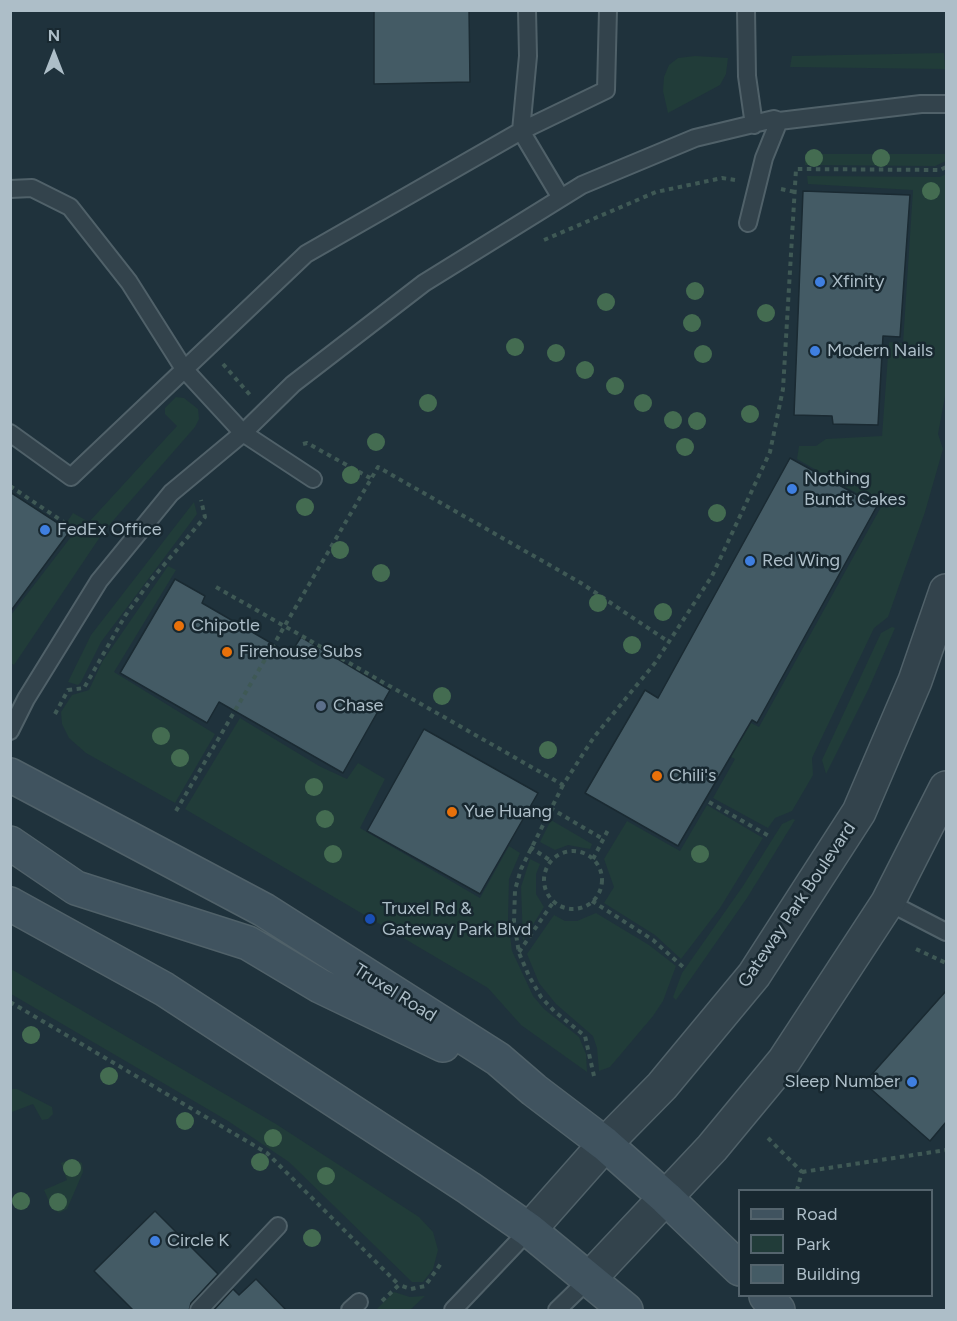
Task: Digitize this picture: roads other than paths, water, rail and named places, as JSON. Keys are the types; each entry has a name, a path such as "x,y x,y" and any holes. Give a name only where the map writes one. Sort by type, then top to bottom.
{"main road":[{"name":"Truxel Road","path":"10,775 264,910 498,1059 534,1090 605,1144 738,1267"},
{"path":"10,843 76,888 248,943 320,986 534,1090"},
{"path":"10,904 164,989 529,1230 626,1311"},
{"path":"767,1297 778,1311"}],"street":[{"name":"Gateway Park Boulevard","path":"529,1230 605,1144 662,1086 754,975 859,812 915,681 946,591"},
{"path":"589,1279 712,1148 784,1060 888,902 946,788"}],"lane":[{"path":"527,10 528,56 521,131 561,198"},
{"path":"10,433 71,477 306,254 521,131 606,90 608,10"},
{"path":"746,10 747,76 754,125"},
{"path":"10,731 26,699 99,581 171,493 243,433 292,384 424,283 582,185 695,138 774,119 779,121 921,104 946,104"},
{"path":"748,223 764,159 779,121"},
{"path":"10,189 32,188 70,207 129,282 184,369 243,433 313,479"},
{"path":"888,902 946,932"},
{"path":"199,1311 278,1226"},
{"path":"453,1311 529,1230"},
{"path":"557,1311 589,1279"}],"place":[{"name":"Xfinity","path":"820,282"},
{"name":"Modern Nails","path":"815,351"},
{"name":"Nothing Bundt Cakes","path":"792,489"},
{"name":"FedEx Office","path":"45,530"},
{"name":"Red Wing","path":"750,561"},
{"name":"Chipotle","path":"179,626"},
{"name":"Firehouse Subs","path":"227,652"},
{"name":"Chase","path":"321,706"},
{"name":"Chili's","path":"657,776"},
{"name":"Yue Huang","path":"452,812"},
{"name":"Truxel Rd & Gateway Park Blvd","path":"370,919"},
{"name":"Sleep Number","path":"912,1082"},
{"name":"Circle K","path":"155,1241"}]}
